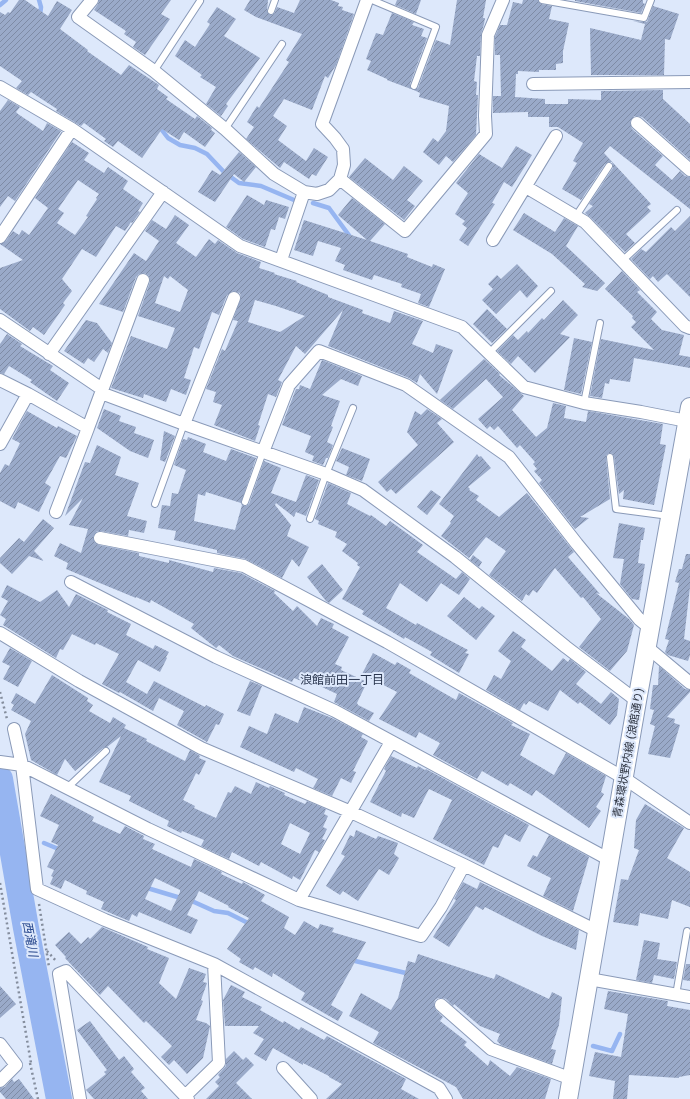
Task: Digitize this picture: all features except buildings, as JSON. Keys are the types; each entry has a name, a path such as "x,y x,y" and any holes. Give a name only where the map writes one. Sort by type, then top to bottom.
{"main road":[{"name":"青森環状野内線 (浪館通り)","path":"568,1099 637,701 689,414"}],"street":[{"path":"92,0 78,17 154,71 225,129 274,174 304,192 317,194 329,190 340,179 344,165 343,148 322,124 367,0"},
{"path":"340,179 405,230 486,134 485,116 488,35 503,0"},
{"path":"533,84 690,82"},
{"path":"0,87 72,129 240,246 282,260 462,327 524,387 584,403 689,414"},
{"path":"637,123 690,170"},
{"path":"0,238 72,129"},
{"path":"493,240 556,136"},
{"path":"526,187 585,222 685,326 690,328"},
{"path":"49,354 164,192"},
{"path":"282,260 304,192"},
{"path":"56,512 143,280"},
{"path":"184,424 234,298"},
{"path":"0,320 102,391 184,424 326,474 363,490 455,557 560,642 637,701"},
{"path":"263,452 289,385 318,351 406,385 509,457 577,544 639,619 650,628"},
{"path":"0,380 88,428"},
{"path":"0,444 28,394"},
{"path":"100,538 244,566 387,642 624,778 690,823"},
{"path":"71,582 216,658 335,711 610,860"},
{"path":"0,633 79,681 201,748 351,812 464,865 597,931"},
{"path":"647,647 690,683"},
{"path":"14,729 22,765 37,889 105,920 214,964 422,1078 439,1088 446,1099"},
{"path":"299,900 391,742"},
{"path":"5,763 22,765 66,789 148,829 299,900 421,936 440,908 464,865"},
{"path":"80,1099 59,974 66,970 186,1098 219,1063 214,964"},
{"path":"589,979 690,997"},
{"path":"441,1005 491,1050 572,1079"},
{"path":"0,1044 16,1065 0,1081"},
{"path":"283,1068 311,1099"}],"lane":[{"path":"271,10 275,0"},
{"path":"372,0 436,27 414,86"},
{"path":"542,0 644,18 651,0"},
{"path":"154,71 200,1"},
{"path":"225,129 282,44"},
{"path":"576,216 609,166"},
{"path":"622,261 677,210"},
{"path":"489,353 551,291"},
{"path":"584,403 600,323"},
{"path":"310,519 326,474 353,408"},
{"path":"155,504 184,424"},
{"path":"245,502 263,452"},
{"path":"610,457 616,509 670,516"},
{"path":"66,789 106,751"},
{"path":"676,995 687,931"}],"path":[{"path":"0,692 7,720 14,729"},
{"path":"0,883 38,1099"},
{"path":"16,1065 31,1063"}],"waterway":[{"path":"0,5 6,0"},
{"path":"39,0 41,7 40,16"},
{"path":"158,125 168,138 180,145 195,148 207,154 224,172 239,183 261,186 294,200"},
{"path":"313,203 329,208 351,238"},
{"name":"西滝川","path":"0,779 26,928 59,1099"},
{"path":"44,843 61,850"},
{"path":"12,848 22,845"},
{"path":"144,887 194,902 214,911 228,913 252,925"},
{"path":"351,960 410,974"},
{"path":"593,1046 612,1051 620,1034"}],"district":[{"name":"浪館前田一丁目","path":"342,680"}]}
